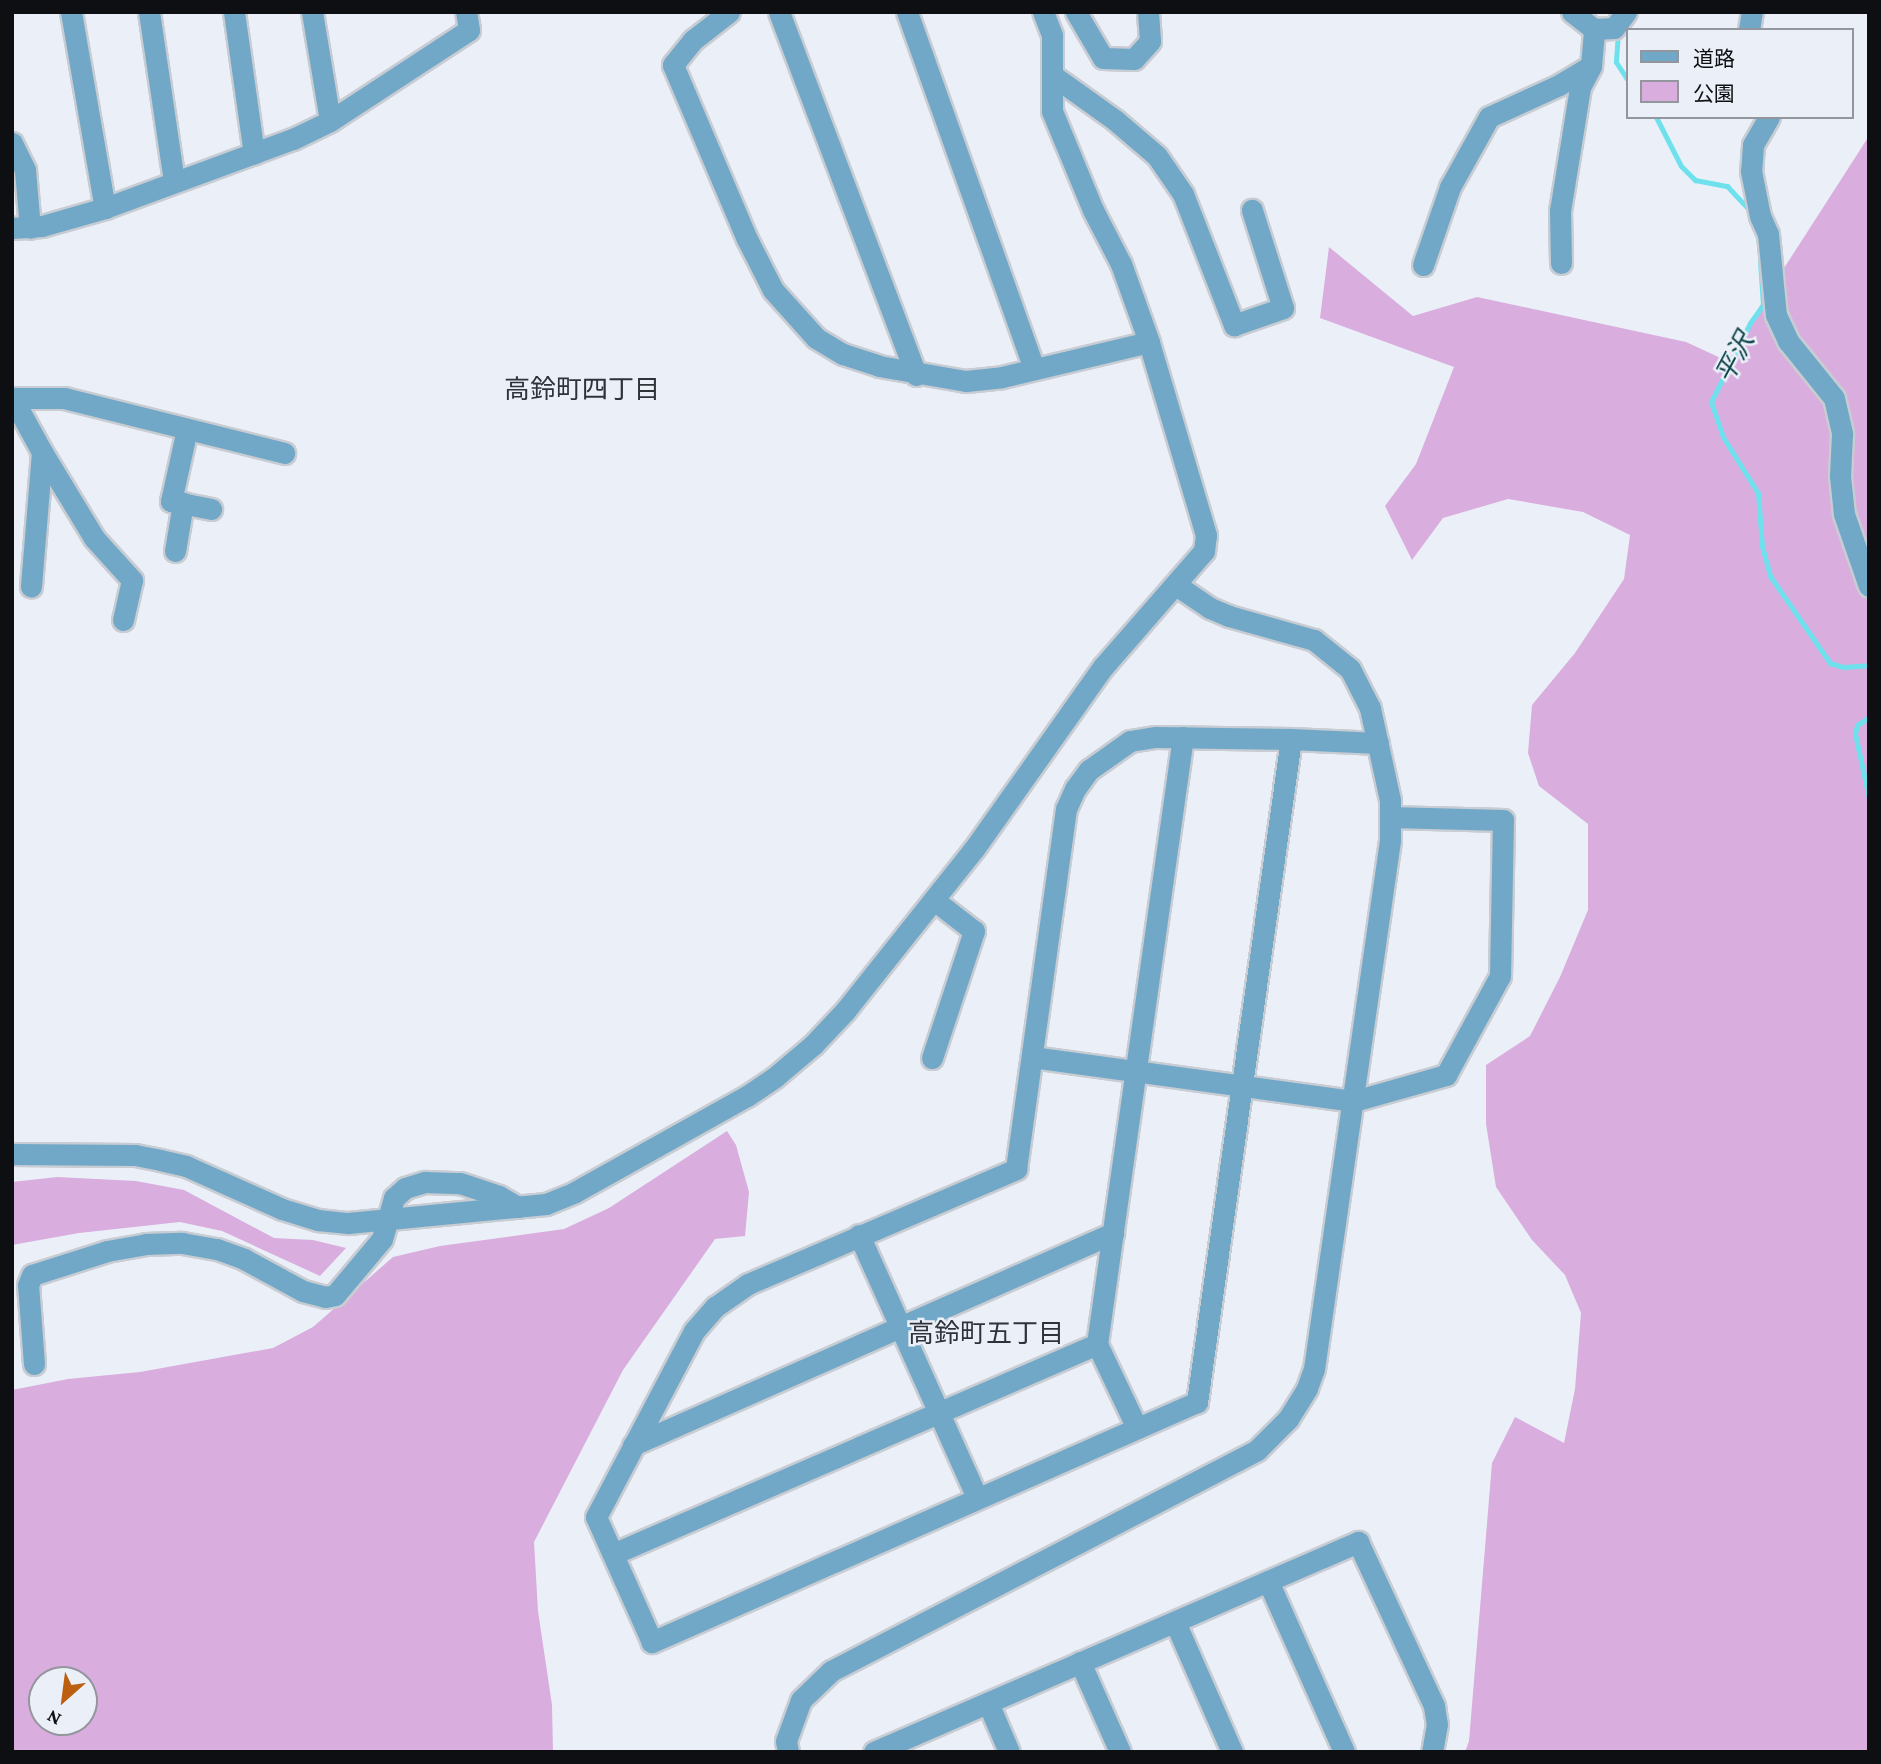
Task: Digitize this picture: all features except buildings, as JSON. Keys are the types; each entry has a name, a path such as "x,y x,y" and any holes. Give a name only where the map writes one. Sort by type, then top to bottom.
{"street":[{"path":"71,12 104,208"},
{"path":"149,12 174,181"},
{"path":"234,12 254,154"},
{"path":"312,12 330,121"},
{"path":"12,143 25,170 21,228 104,208 254,154 330,121 469,30 466,12"},
{"path":"729,12 694,40 673,65 747,239 773,290 816,338 843,354 916,374 966,381 1034,369 1149,342"},
{"path":"779,12 916,374"},
{"path":"907,12 1034,369"},
{"path":"12,1154 135,1156 160,1160 186,1166 282,1209 318,1220 348,1223 546,1204 575,1192 775,1077 813,1045 845,1011 934,900 1103,667 1204,551 1206,535 1149,342 1121,264 1093,210 1052,111 1052,35 1043,12"},
{"path":"1076,12 1103,58 1134,59 1150,41 1148,12"},
{"path":"1572,12 1594,29 1614,27 1626,12"},
{"path":"1561,263 1560,211 1580,87 1591,66 1594,29"},
{"path":"1423,265 1450,187 1489,117 1559,85 1591,66"},
{"path":"1052,75 1115,120 1157,156 1183,194 1234,325 1283,307 1252,210"},
{"path":"1768,119 1754,145 1751,171 1760,216 1768,234 1776,315 1788,341 1834,398 1842,434 1840,476 1844,514 1869,586"},
{"path":"123,620 132,580 94,537 42,452 13,398 64,398 284,453"},
{"path":"187,429 171,501 211,509"},
{"path":"30,587 42,452"},
{"path":"175,551 183,503"},
{"path":"788,1752 786,1741 801,1700 813,1685 831,1671 1232,1465 1274,1435 1307,1388 1319,1350 1391,817 1378,743 1363,690 1350,669 1314,640 1210,608 1176,585"},
{"path":"1291,740 1197,1402 652,1642 596,1517 694,1331 715,1307 748,1284 1016,1169 1064,818 1075,789 1089,770 1130,741 1183,737 1291,740 1378,743"},
{"path":"1137,1428 1097,1344 1183,737"},
{"path":"1032,1056 1354,1101 1446,1075 1500,976 1503,820 1391,817"},
{"path":"932,1058 974,931 934,900"},
{"path":"34,1364 29,1285 32,1275 107,1251 145,1244 182,1243 244,1259 303,1291 325,1297 335,1295 382,1239 394,1198 405,1188 434,1181 460,1183 484,1190 518,1208"},
{"path":"633,1445 1113,1233"},
{"path":"859,1235 977,1498"},
{"path":"614,1554 1097,1344"},
{"path":"887,1749 1358,1542 1434,1706 1437,1724 1432,1752"},
{"path":"1268,1581 1345,1752"},
{"path":"1175,1622 1233,1752"},
{"path":"1080,1662 1120,1752"},
{"path":"988,1703 1009,1752"}],"green space":[{"path":"1869,136 1869,1752 1465,1752 1469,1741 1492,1463 1515,1417 1564,1443 1575,1389 1581,1313 1565,1275 1532,1240 1496,1187 1486,1124 1486,1065 1530,1036 1560,977 1588,910 1588,824 1539,786 1528,753 1532,705 1575,653 1624,579 1630,535 1583,512 1508,499 1443,518 1412,560 1385,506 1416,464 1454,367 1320,318 1329,247 1413,316 1477,297 1686,342 1725,360"},
{"path":"727,1131 736,1145 749,1192 745,1236 715,1239 623,1370 534,1542 538,1611 552,1705 553,1752 12,1752 12,1390 68,1379 140,1372 273,1348 313,1327 393,1257 440,1246 564,1229 609,1208"},
{"path":"57,1177 136,1181 184,1190 274,1238 313,1240 346,1248 320,1276 222,1231 180,1222 79,1233 12,1245 12,1182"}],"waterway":[{"name":"平沢","path":"1618,32 1616,62 1626,77"},
{"name":"平沢","path":"1657,119 1681,166 1695,180 1727,186 1750,211"},
{"name":"平沢","path":"1760,261 1763,305 1750,323 1711,402 1723,437 1758,493 1762,546 1770,576 1830,663 1843,667 1869,665"},
{"name":"平沢","path":"1869,717 1857,725 1855,734 1869,798"}],"district":[{"name":"高鈴町四丁目","path":"582,390"},
{"name":"高鈴町五丁目","path":"986,1334"}]}
